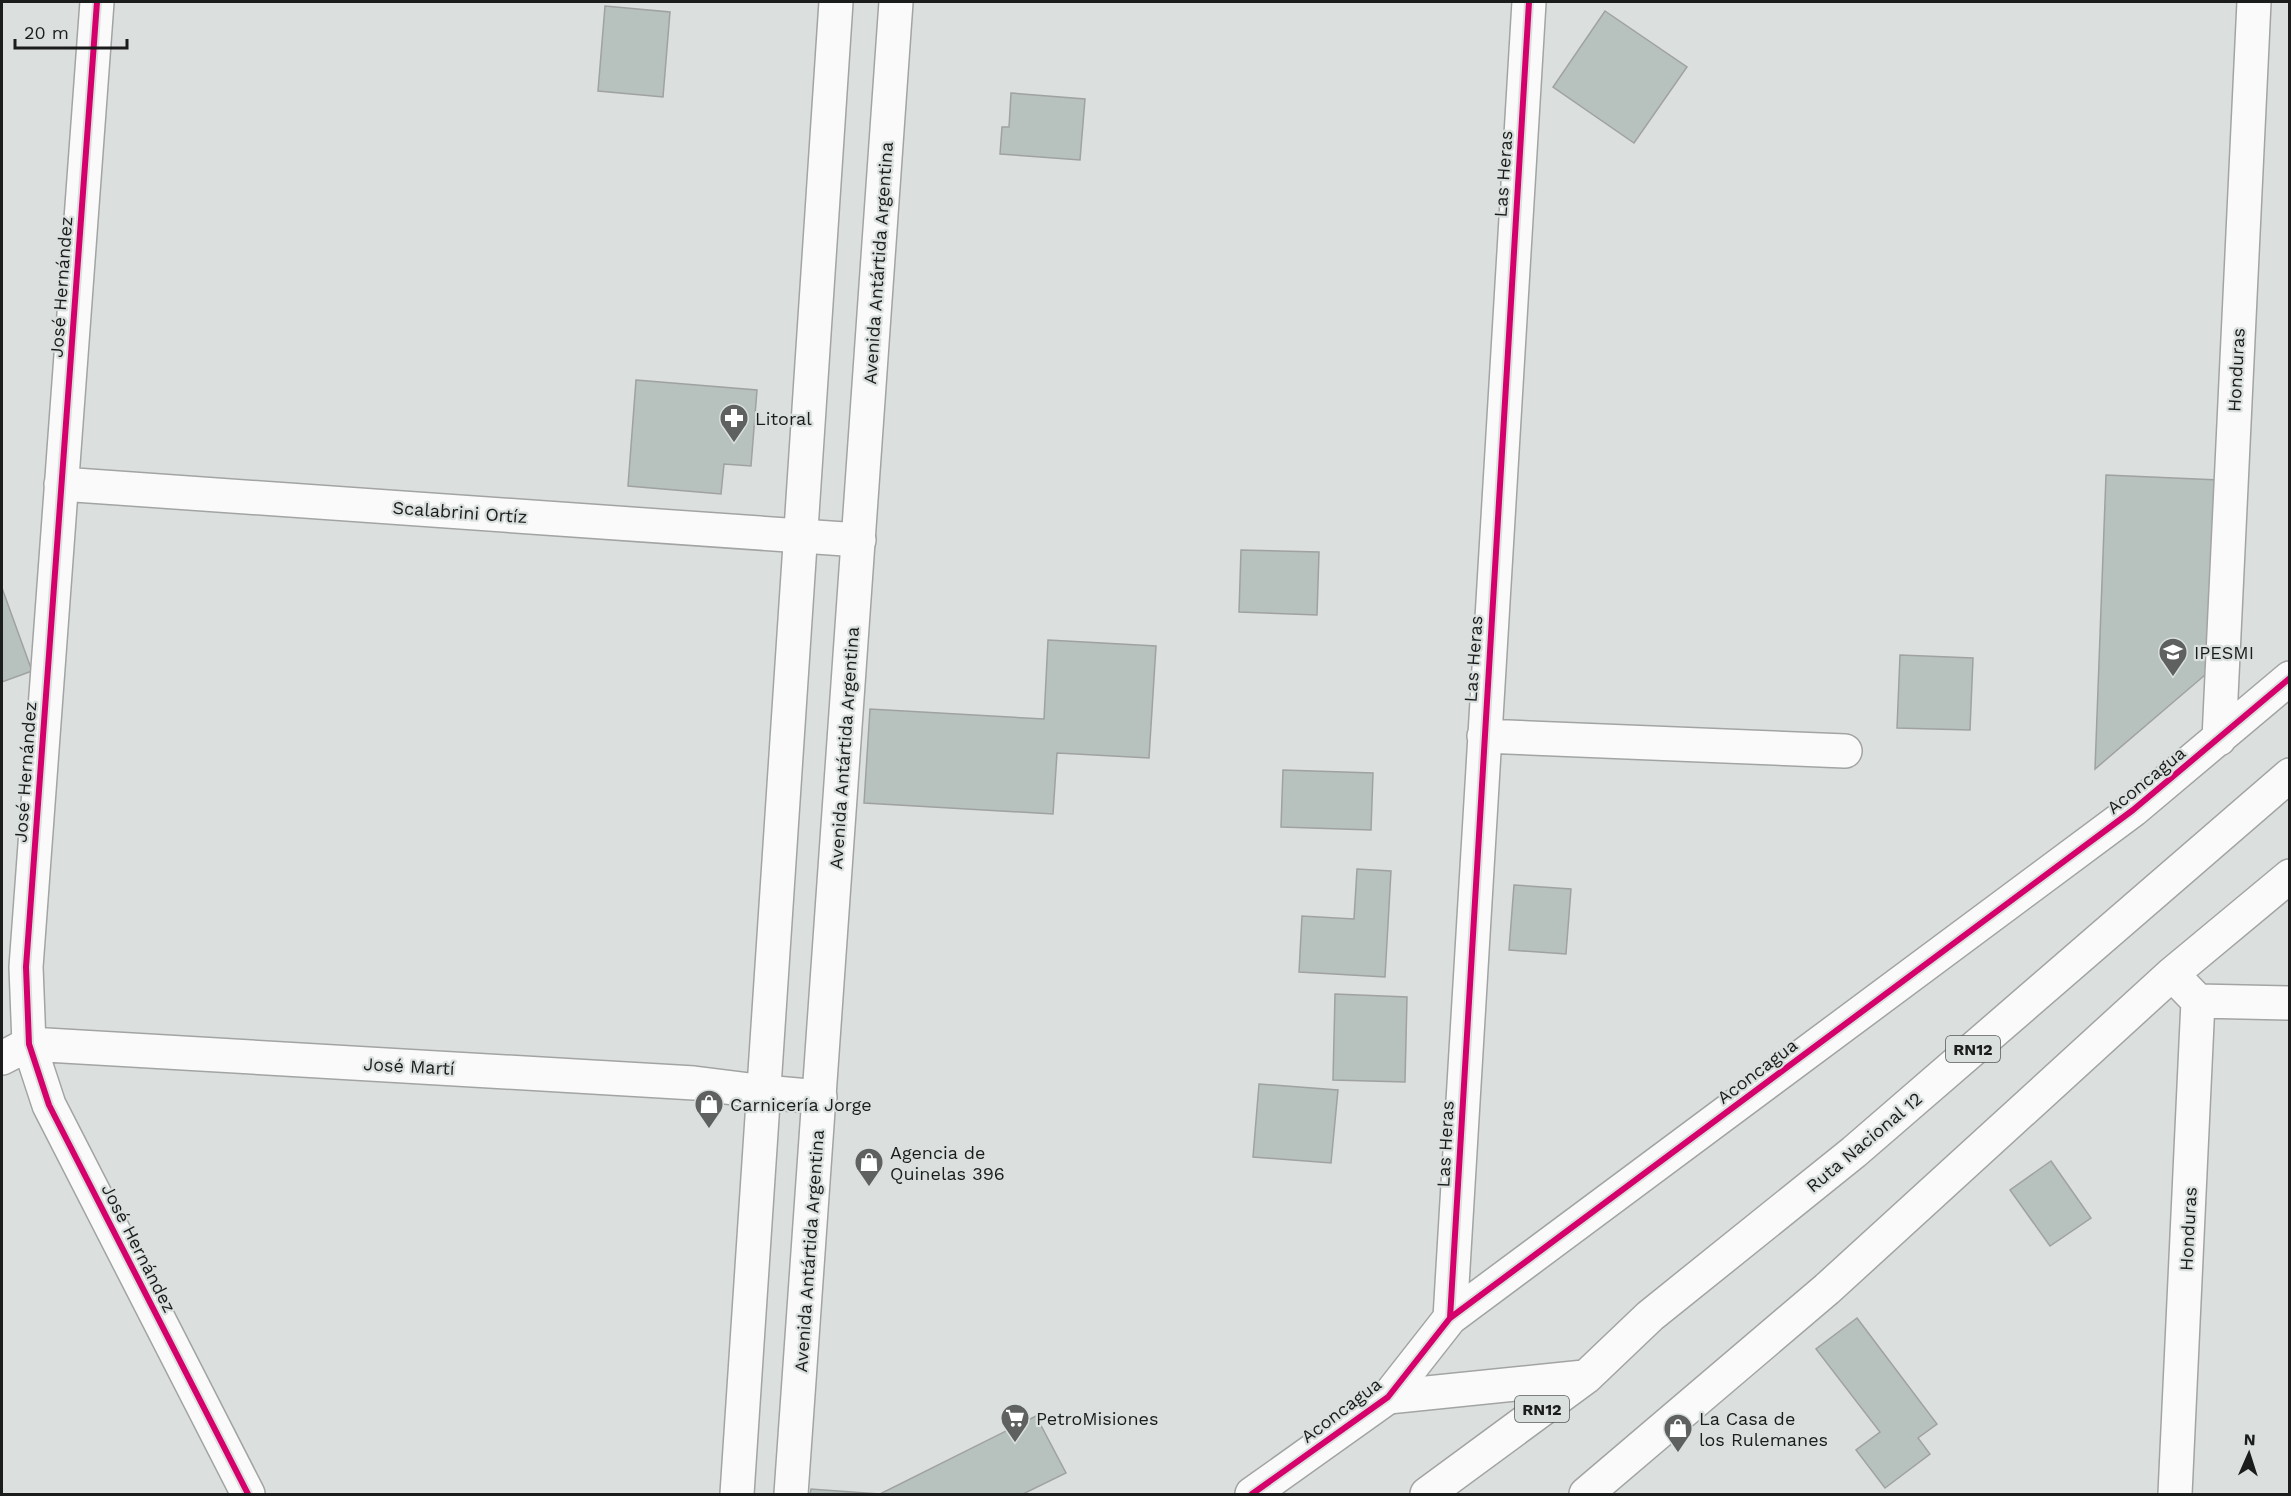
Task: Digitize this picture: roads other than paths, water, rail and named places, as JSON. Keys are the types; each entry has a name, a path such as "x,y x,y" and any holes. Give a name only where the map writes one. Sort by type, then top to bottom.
{"main road":[{"name":"José Hernández","path":"97,2 26,967 15,1051 49,1105 248,1494"},
{"path":"737,1494 836,2"},
{"name":"Avenida Antártida Argentina","path":"791,1494 896,2"},
{"name":"Las Heras","path":"1450,1318 1529,2"},
{"name":"Honduras","path":"2219,739 2254,2"},
{"name":"Scalabrini Ortíz","path":"61,484 859,540"},
{"name":"Aconcagua","path":"1252,1494 1388,1397 1450,1318 2133,810 2289,678"},
{"path":"1484,736 1845,751"},
{"name":"Ruta Nacional 12","path":"1427,1494 1586,1377 1650,1316 1854,1152 2289,775"},
{"path":"1586,1494 1827,1289 2172,974 2289,876"},
{"path":"2172,974 2198,1001 2289,1003"},
{"name":"Honduras","path":"2175,1494 2198,1001"},
{"name":"José Martí","path":"15,1051 694,1083 820,1096"},
{"path":"1388,1397 1586,1377"}],"place":[{"name":"Litoral","path":"734,444"},
{"name":"IPESMI","path":"2173,678"},
{"name":"Carnicería Jorge","path":"709,1130"},
{"name":"Agencia de Quinelas 396","path":"869,1188"},
{"name":"PetroMisiones","path":"1015,1444"},
{"name":"La Casa de los Rulemanes","path":"1678,1454"}]}
